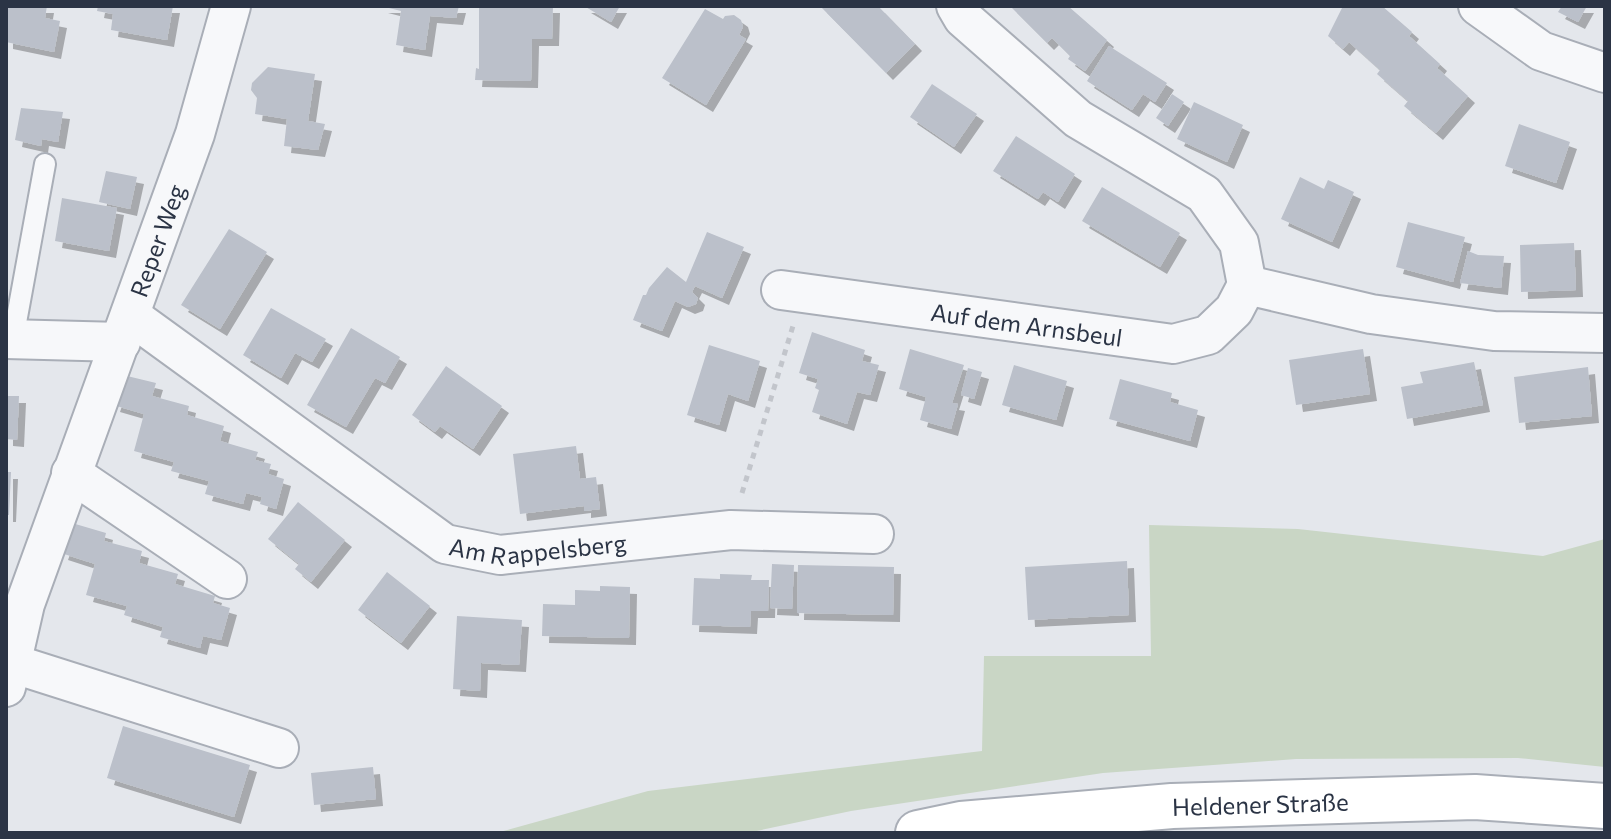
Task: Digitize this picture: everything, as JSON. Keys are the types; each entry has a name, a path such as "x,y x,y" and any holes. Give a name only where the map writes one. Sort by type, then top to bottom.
{"main road":[{"name":"Heldener Straße","path":"918,833 961,824 1172,806 1475,797 1605,806"}],"street":[{"name":"Reper Weg","path":"231,6 195,134 25,604 9,675 279,748"},
{"path":"956,6 963,18 1078,119 1204,194 1239,243 1247,285 1371,314 1479,329 1605,333"},
{"path":"1478,6 1541,51 1605,73"},
{"name":"Auf dem Arnsbeul","path":"792,292 1173,344 1208,335 1234,310 1247,285"},
{"path":"9,339 126,329"},
{"name":"Am Rappelsberg","path":"126,329 445,544 500,555 653,536 731,530 874,534"},
{"path":"71,473 227,579"}],"lane":[{"path":"9,339 45,164"}],"path":[{"path":"731,530 792,292"}],"green space":[{"path":"1149,525 1298,529 1543,556 1605,539 1605,767 1518,758 1296,759 1103,773 851,811 747,833 496,833 648,791 982,751 984,656 1151,656"}],"building":[{"path":"6,6 47,6 45,18 60,21 54,52 6,42"},
{"path":"98,6 173,6 167,40 111,30 113,14 97,11"},
{"path":"381,6 459,6 456,18 430,16 425,50 396,45 401,11"},
{"path":"479,6 553,6 552,39 532,39 531,81 475,80 476,68 479,69"},
{"path":"584,6 620,6 611,22"},
{"path":"820,6 878,6 915,44 886,73"},
{"path":"1010,6 1068,6 1107,40 1085,71 1068,59 1070,56 1052,38 1047,43"},
{"path":"1343,6 1382,6 1412,32 1409,36 1440,64 1437,68 1468,96 1436,133 1404,106 1408,101 1377,74 1380,70 1349,42 1343,49 1328,36"},
{"path":"1562,6 1587,6 1578,22 1558,12"},
{"path":"705,9 723,19 734,15 741,20 743,27 739,35 746,39 706,105 662,78"},
{"path":"1109,46 1167,83 1155,102 1143,94 1132,110 1087,81"},
{"path":"268,67 315,74 308,121 325,124 318,150 284,146 287,119 255,114 257,98 251,90 252,83"},
{"path":"932,84 977,114 954,147 910,117"},
{"path":"1172,94 1184,102 1168,126 1156,118"},
{"path":"1194,102 1243,125 1227,162 1177,139"},
{"path":"21,108 63,112 58,142 42,139 41,146 15,140"},
{"path":"1519,124 1570,142 1556,183 1505,166"},
{"path":"1016,136 1075,174 1058,202 1043,192 1038,199 993,171"},
{"path":"106,171 137,177 130,209 99,202"},
{"path":"1300,177 1324,189 1328,180 1354,192 1332,242 1281,219"},
{"path":"1102,187 1180,233 1160,267 1082,221"},
{"path":"62,198 117,208 109,251 55,241"},
{"path":"1408,222 1465,237 1453,282 1396,267"},
{"path":"229,229 267,252 220,329 181,305"},
{"path":"707,232 744,247 722,298 695,286 692,292 698,298 696,304 688,307 675,301 662,331 633,320 643,295 667,267 686,282"},
{"path":"1574,243 1576,290 1521,292 1520,245"},
{"path":"1468,251 1478,255 1504,256 1501,288 1460,283"},
{"path":"271,308 326,339 312,362 295,353 281,378 243,355"},
{"path":"351,328 400,357 385,383 375,378 346,427 307,405"},
{"path":"812,332 865,350 862,361 879,365 870,395 857,392 847,424 812,412 819,390 815,388 818,379 799,373"},
{"path":"709,345 760,361 748,401 728,394 719,425 687,415"},
{"path":"910,349 964,365 952,403 958,404 951,429 920,420 926,397 899,389"},
{"path":"1363,349 1370,394 1296,405 1289,360"},
{"path":"1474,362 1483,405 1407,419 1401,387 1423,383 1420,372"},
{"path":"1014,365 1067,381 1056,420 1002,405"},
{"path":"446,366 502,406 473,449 440,426 435,432 412,415"},
{"path":"1588,367 1592,416 1519,423 1514,377"},
{"path":"968,368 982,372 974,399 961,395"},
{"path":"123,375 156,383 152,396 189,406 187,415 224,426 220,441 258,452 255,460 271,464 268,474 284,479 276,509 260,504 262,497 246,493 243,504 205,494 209,481 171,471 174,462 134,451 144,414 113,405"},
{"path":"1120,379 1172,393 1170,402 1198,410 1190,441 1109,419"},
{"path":"6,396 19,396 17,440 6,439"},
{"path":"576,446 580,479 596,477 600,509 584,511 584,506 520,514 513,454"},
{"path":"6,472 11,472 9,515 6,515"},
{"path":"298,502 345,540 311,582 295,569 299,564 268,539"},
{"path":"72,523 106,533 104,541 142,551 139,563 178,574 175,584 215,596 213,603 230,608 221,640 203,636 200,648 160,637 163,627 124,615 127,606 86,595 95,564 61,553"},
{"path":"1127,561 1129,615 1028,620 1025,567"},
{"path":"772,564 794,565 792,609 770,608"},
{"path":"798,565 894,567 893,615 797,613"},
{"path":"387,572 430,606 401,643 358,610"},
{"path":"720,574 752,575 751,580 769,580 768,611 751,611 750,627 692,625 694,578 720,579"},
{"path":"600,586 630,587 629,638 542,636 543,604 575,605 575,590 600,591"},
{"path":"457,616 522,620 519,665 481,663 480,691 453,689"},
{"path":"123,726 250,765 234,817 107,778"},
{"path":"373,767 376,799 314,805 311,773"}]}
